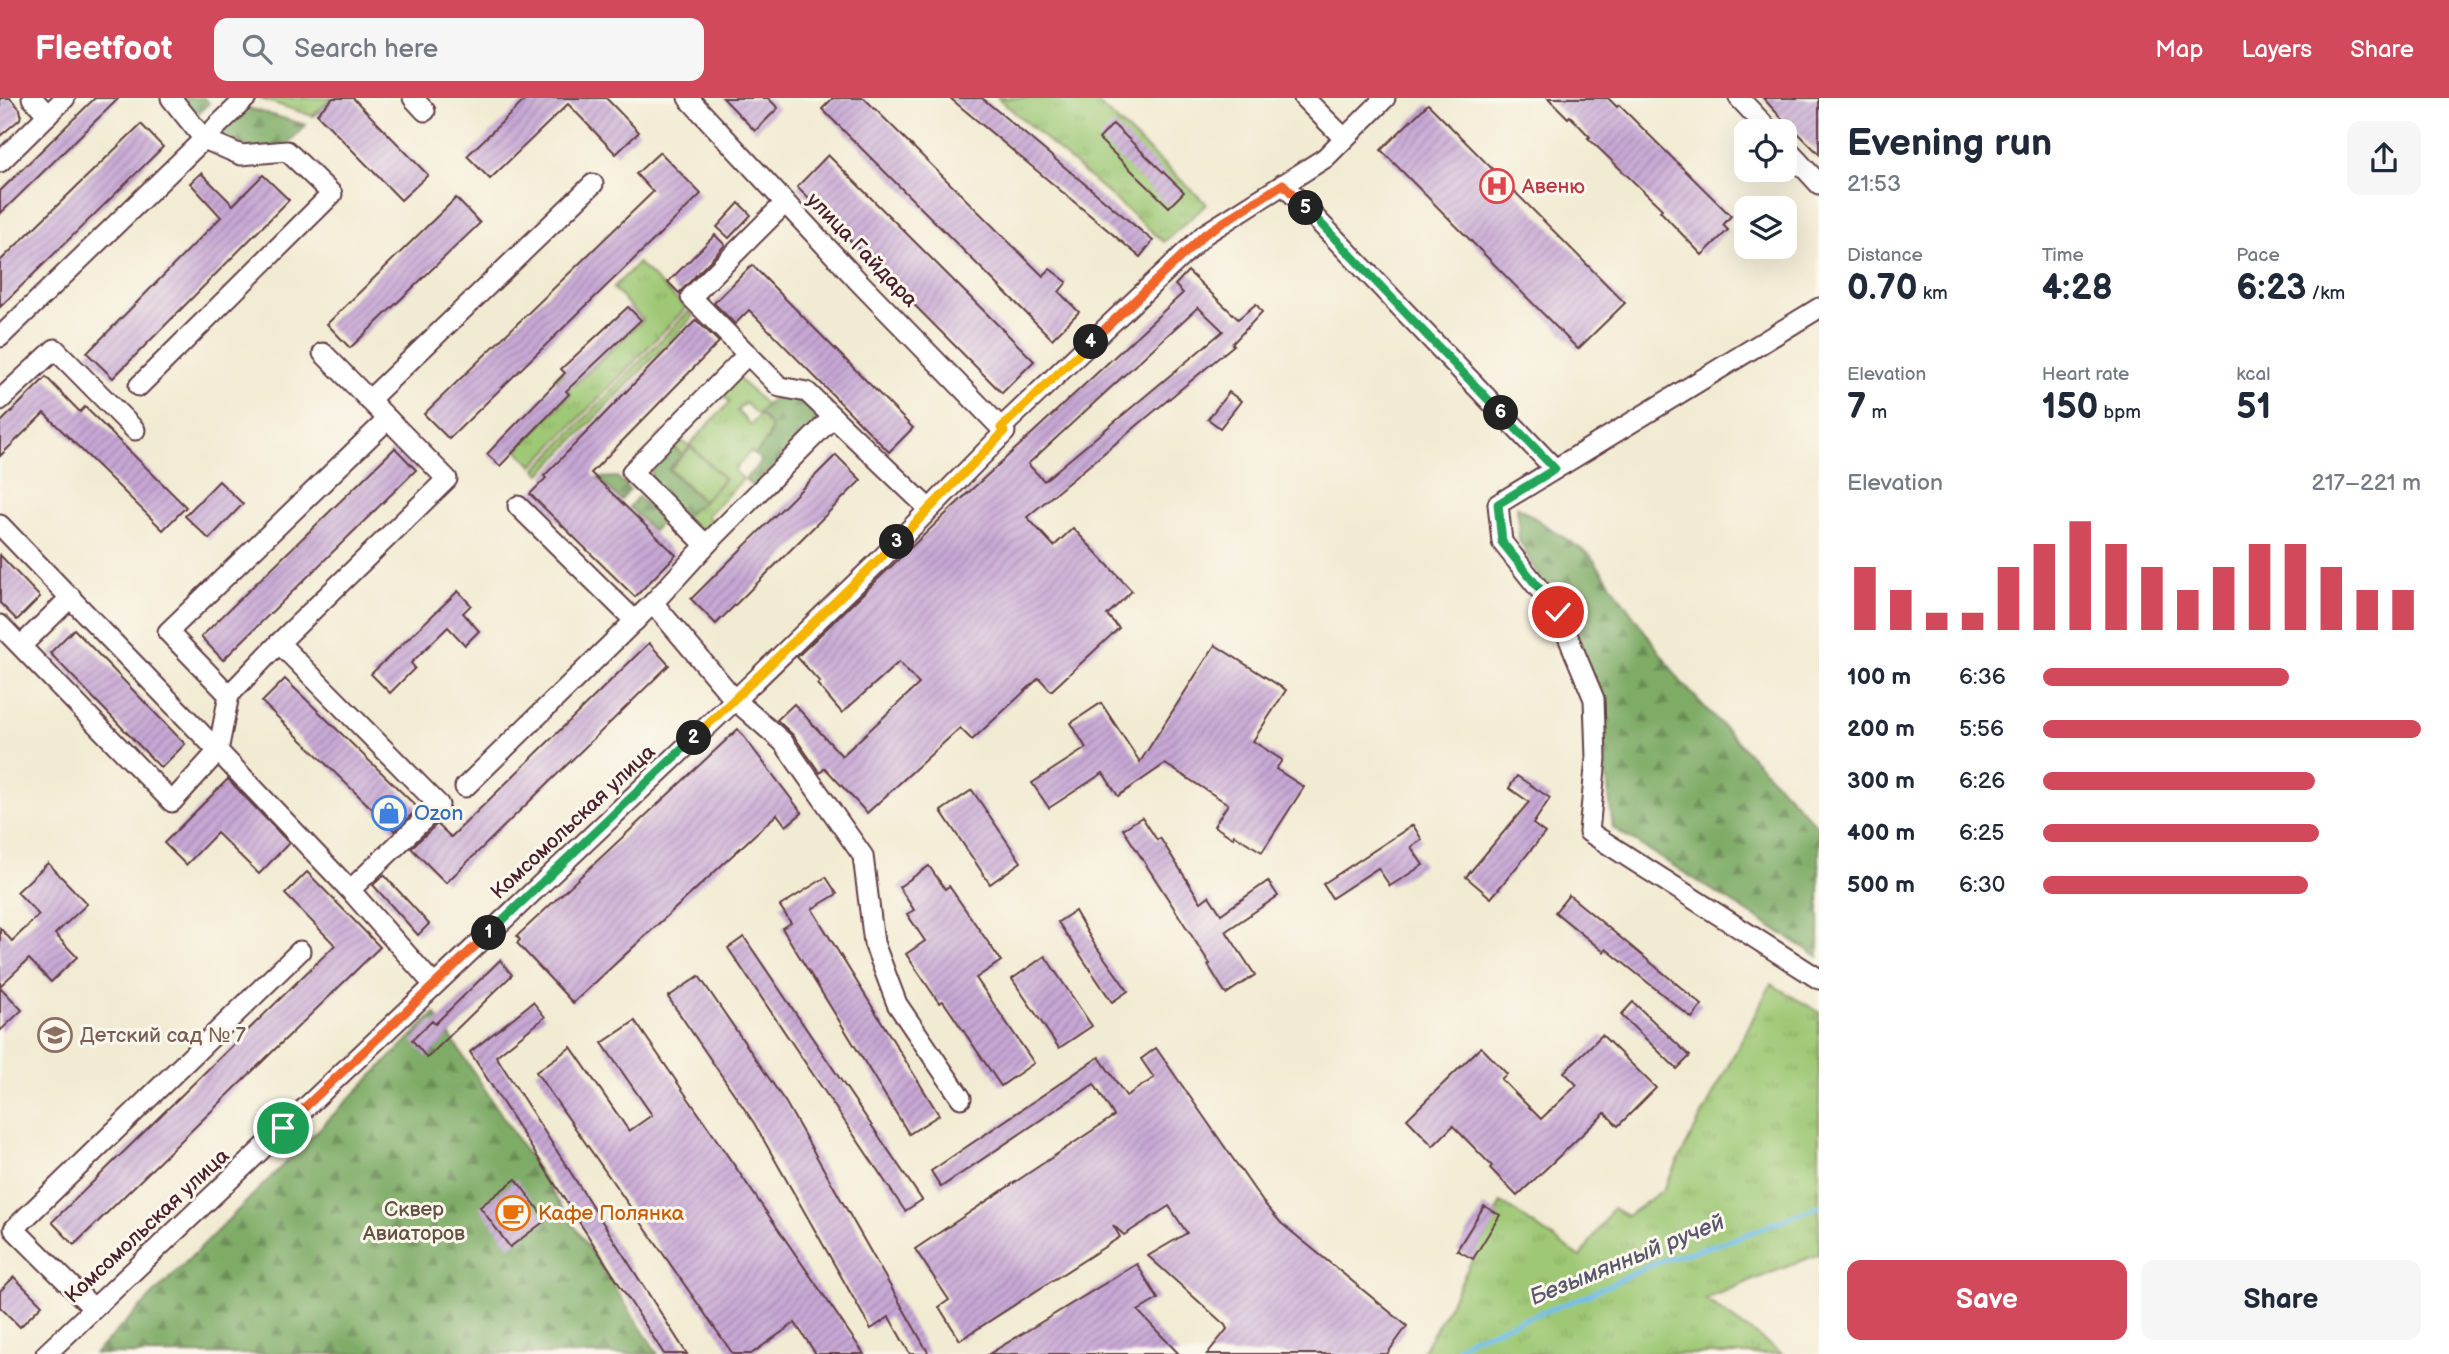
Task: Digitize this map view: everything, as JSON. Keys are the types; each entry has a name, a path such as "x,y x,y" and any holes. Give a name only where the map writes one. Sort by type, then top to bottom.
{"street":[{"path":"32,98 48,115"},
{"path":"0,162 65,98"},
{"path":"139,386 332,194 287,151 241,155 204,139 172,98"},
{"path":"0,337 246,98"},
{"name":"улица Гайдара","path":"688,98 1003,430"},
{"path":"1304,98 1344,138"},
{"name":"Комсомольская улица","path":"46,1354 735,700 929,509 1003,430 1205,234 1325,158 1385,98"},
{"path":"1739,98 1759,119"},
{"path":"1797,161 1819,184"},
{"path":"369,400 593,184"},
{"path":"1283,184 1555,469"},
{"path":"785,203 691,297 780,387 807,392 929,509"},
{"path":"1819,308 1498,504 1502,542 1558,612 1594,699 1596,758 1589,832 1819,979"},
{"path":"0,400 55,349 135,430"},
{"path":"0,625 172,802 218,751 229,695 447,479 323,353"},
{"path":"706,545 632,472 748,354"},
{"path":"466,787 653,603 706,545 833,417"},
{"path":"229,695 168,632 388,419"},
{"path":"518,506 635,621"},
{"path":"0,525 350,890 434,985"},
{"path":"21,646 71,597"},
{"path":"653,603 735,700 783,742 863,856 874,943 897,1004 961,1098"},
{"path":"279,643 439,805 350,890"},
{"path":"93,1308 14,1229 300,951"}],"green space":[{"path":"180,98 204,98 209,103 194,118"},
{"path":"258,98 332,98 313,116"},
{"path":"998,98 1092,98 1207,204 1164,242"},
{"path":"245,107 306,125 286,145 248,148 216,135"},
{"path":"638,263 686,308 533,466 517,450 571,394 555,378 561,372 574,385 643,320 613,288"},
{"path":"689,311 694,316 541,474 536,469"},
{"path":"737,377 766,405 759,413 772,427 761,449 755,455 751,451 734,470 743,479 707,516 717,526 709,534 683,517 703,502 725,479 691,446 682,455 670,444 677,437 688,446 730,402 721,393","holes":["745,403 759,416 751,425 737,411"]},
{"path":"775,396 802,400 819,419 753,487 745,479 762,461 755,455 769,438 771,427 759,413"},
{"path":"670,444 682,455 668,469 703,502 683,517 651,481 654,465"},
{"path":"691,447 724,479 703,501 670,469"},
{"path":"617,477 630,490 621,500 598,478"},
{"path":"638,497 663,521 653,531 629,507"},
{"path":"1517,506 1590,555 1681,682 1819,828 1819,957 1613,828 1595,683 1519,540"},
{"path":"1771,984 1819,1012 1819,1254 1705,1299 1782,1354 1421,1354 1450,1304 1501,1202 1580,1257 1613,1208 1627,1216 1663,1190"},
{"name":"Сквер Авиаторов","path":"435,1013 658,1354 94,1354"}],"building":[{"path":"0,98 10,98 21,114 20,119 0,136"},
{"path":"95,98 119,98 0,214 0,191"},
{"path":"333,98 353,98 428,175 401,200 317,114"},
{"path":"527,98 606,98 639,132 616,154 568,104 490,179 467,156"},
{"path":"723,98 768,98 778,108 755,131"},
{"path":"833,98 864,98 1043,276 1050,269 1067,282 1059,292 1079,312 1052,339 822,109"},
{"path":"950,98 982,98 1153,241 1140,257"},
{"path":"1548,98 1608,98 1617,107 1619,105 1731,216 1723,225 1728,230 1702,255 1660,211 1662,209 1588,138 1590,137 1570,116 1568,118"},
{"path":"1763,98 1819,98 1819,154 1797,132 1797,119 1782,119"},
{"path":"1428,104 1625,303 1578,349 1381,150"},
{"path":"141,124 163,147 0,307 0,261"},
{"path":"1113,124 1184,192 1169,207 1099,139"},
{"path":"660,152 701,194 449,439 424,414 653,192 636,174"},
{"path":"828,155 1034,361 1002,393 797,187"},
{"path":"201,173 233,205 263,175 289,200 113,378 87,353 221,217 190,183"},
{"path":"456,198 480,223 350,348 327,324"},
{"path":"739,203 751,215 729,238 717,227"},
{"path":"715,235 725,245 679,293 668,282"},
{"path":"752,265 913,428 889,452 749,310 735,324 714,303"},
{"path":"1188,271 1238,319 1256,304 1262,312 1232,344 1234,345 1027,517 1054,546 1073,528 1132,591 1107,615 1119,628 1051,691 1039,678 972,740 960,728 867,813 825,768 820,773 793,735 777,720 794,704 842,756 919,684 899,662 842,713 817,684 820,682 797,657 954,506 1183,293 1175,285","holes":["1198,307 1223,331 1044,481 1028,464"]},
{"path":"628,307 641,320 566,391 569,394 500,466 487,454 565,373 561,369"},
{"path":"696,320 719,342 591,473 676,555 635,597 530,494 546,478 544,476"},
{"path":"46,377 80,412 85,407 186,507 163,530 44,413 0,456 0,423"},
{"path":"1229,392 1241,401 1220,428 1208,419"},
{"path":"395,448 416,470 223,660 201,637"},
{"path":"836,455 861,480 716,624 691,599"},
{"path":"219,481 243,504 209,539 185,516"},
{"path":"0,555 40,597 17,620 0,603"},
{"path":"458,591 471,605 463,613 479,631 465,645 448,627 411,663 415,668 390,693 371,674"},
{"path":"74,629 185,744 161,768 50,653"},
{"path":"649,643 669,665 446,883 411,848 437,824 451,837"},
{"path":"1215,645 1286,690 1253,741 1282,760 1276,769 1304,787 1262,852 1214,826 1228,804 1165,764 1118,796 1103,773 1049,808 1032,783 1086,748 1071,723 1101,703 1140,762"},
{"path":"285,679 418,808 395,831 262,702"},
{"path":"738,729 802,813 786,826 777,814 573,1003 517,943 520,940 517,936"},
{"path":"1517,776 1550,798 1533,824 1545,833 1491,898 1466,877 1529,802 1509,788"},
{"path":"228,779 289,843 259,874 217,833 186,865 164,843"},
{"path":"972,790 1021,862 990,884 941,811"},
{"path":"1142,817 1157,840 1160,838 1201,902 1209,896 1221,914 1268,881 1278,896 1226,931 1255,975 1226,994 1208,965 1210,964 1123,829"},
{"path":"1413,825 1422,840 1411,847 1423,865 1390,886 1378,868 1332,898 1323,884"},
{"path":"48,863 87,904 55,934 77,957 51,982 29,959 0,986 0,928 12,941 39,915 17,892"},
{"path":"929,866 945,889 949,886 1001,961 976,978 1034,1063 1001,1086 943,1001 939,1003 906,954 925,941 907,914 914,910 899,887"},
{"path":"307,872 380,947 74,1245 52,1222 335,945 285,894"},
{"path":"384,875 429,924 418,935 373,885"},
{"path":"826,877 837,894 812,909 939,1115 909,1134 782,928 791,923 780,906"},
{"path":"1569,895 1702,1005 1692,1018 1555,912"},
{"path":"1075,911 1093,942 1128,991 1112,1002 1058,922"},
{"path":"744,937 922,1200 905,1211 728,948"},
{"path":"1045,956 1092,1026 1059,1048 1012,979"},
{"path":"500,960 512,975 427,1058 412,1040 432,1021 435,1024"},
{"path":"699,976 786,1103 929,1354 910,1354 889,1317 871,1329 754,1123 668,997"},
{"path":"0,987 22,1010 0,1031"},
{"path":"533,1002 545,1017 496,1056 687,1354 664,1354 470,1052"},
{"path":"1633,1002 1690,1056 1677,1069 1621,1015"},
{"path":"635,1021 864,1354 816,1354 795,1323 751,1354 733,1354 536,1072 571,1047 629,1131 652,1115 602,1043"},
{"path":"1602,1035 1656,1088 1618,1126 1605,1113 1517,1196 1453,1126 1433,1146 1407,1119 1481,1047 1507,1074 1501,1079 1541,1119 1577,1085 1564,1072"},
{"path":"1156,1048 1263,1202 1281,1223 1407,1326 1387,1354 1207,1354 1227,1329 1225,1325 1148,1256 1187,1233 1169,1206 1124,1235 1113,1225 1120,1237 960,1340 939,1307 949,1300 915,1249 1114,1116 1094,1084 941,1187 931,1171 1099,1057 1126,1096 1154,1078 1141,1059"},
{"name":"Кафе Полянка","path":"516,1179 546,1220 510,1247 480,1207"},
{"path":"1484,1206 1500,1215 1473,1259 1457,1250"},
{"path":"1137,1264 1158,1299 1138,1311 1179,1354 989,1354"},
{"path":"14,1277 42,1305 20,1327 0,1307 0,1291"}],"waterway":[{"name":"Безымянный ручей","path":"1453,1354 1472,1338 1579,1299 1658,1262 1737,1238 1819,1206"}],"place":[{"name":"Авеню","path":"1497,186"},
{"name":"Ozon","path":"389,813"},
{"name":"Детский сад № 7","path":"55,1035"},
{"name":"Кафе Полянка","path":"513,1213"}],"route":[{"path":"283,1128 879,561 1004,432 1001,428 1205,234 1283,184 1555,469 1498,504 1502,542 1558,612"}]}
